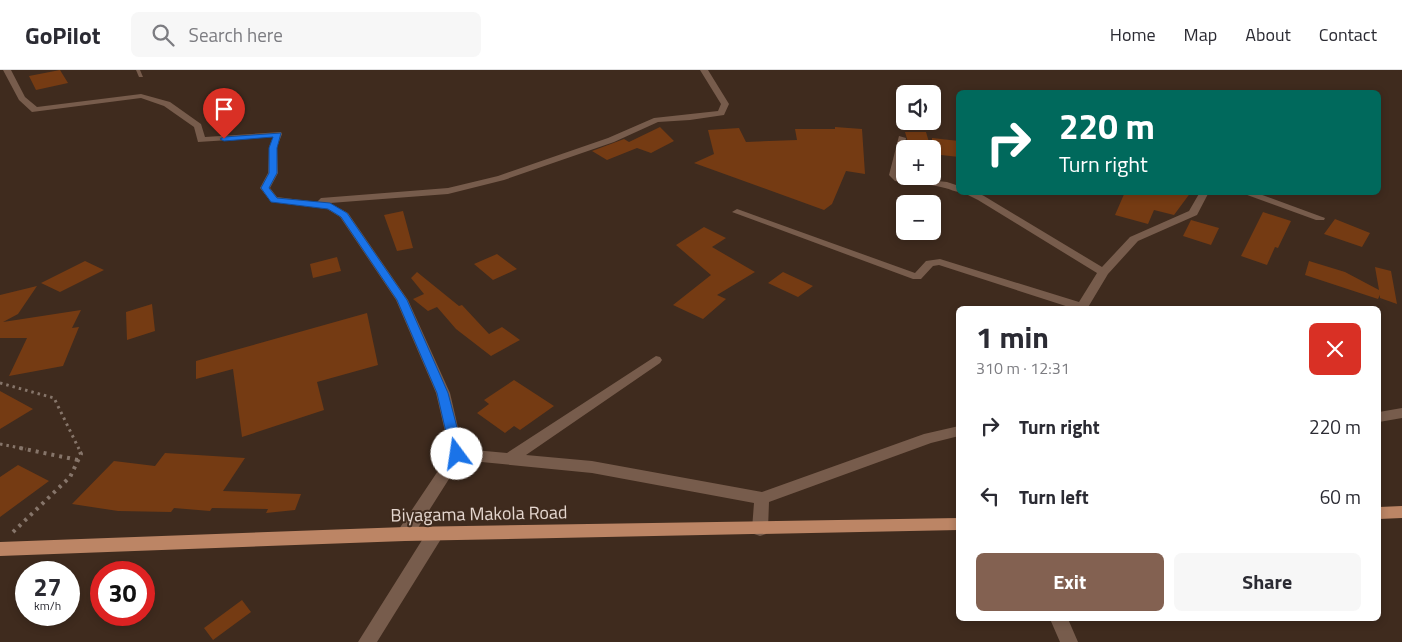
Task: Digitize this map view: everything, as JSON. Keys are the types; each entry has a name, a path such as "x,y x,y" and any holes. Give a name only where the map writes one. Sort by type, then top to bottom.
{"main road":[{"path":"1381,513 1402,512"},
{"name":"Biyagama Makola Road","path":"4,544 405,534 956,524"}],"street":[{"path":"7,70 22,98 34,110 141,96 167,104 198,126 201,140 278,134 273,148 273,173 265,188 274,200 330,206 344,215 402,300 442,393 457,454 405,534"},
{"path":"306,202 448,191 501,178 610,140 657,120 721,113 725,104 704,70"},
{"path":"902,138 894,175 902,181 947,186 956,189"},
{"path":"974,195 1103,272"},
{"path":"1082,306 1103,272 1134,239 1193,213 1203,195"},
{"path":"1252,195 1320,218"},
{"path":"737,212 916,277 930,263 940,262 1075,306"},
{"path":"508,460 656,360"},
{"path":"1381,417 1402,413"},
{"path":"457,454 592,467 762,498 929,438 956,431"},
{"path":"760,529 762,498"},
{"path":"367,642 435,534"},
{"path":"1061,621 1069,642"}],"lane":[{"path":"138,70 141,76"}],"path":[{"path":"0,383 54,398 81,454 70,477 4,544"},
{"path":"0,444 78,460"}],"building":[{"path":"60,70 68,83 36,90 29,76"},
{"path":"660,127 674,141 651,153 637,148 607,160 592,151 624,139 629,142"},
{"path":"835,127 862,129 865,174 846,171 832,204 824,210 694,163 714,154 708,130 739,128 746,142 797,140 795,129 835,129"},
{"path":"905,132 926,132 928,140 907,140"},
{"path":"932,138 956,141 956,157 941,155 941,140 932,140"},
{"path":"1124,195 1189,195 1174,215 1154,210 1148,224 1115,215"},
{"path":"403,211 413,248 397,251 384,215"},
{"path":"1263,212 1291,221 1278,248 1275,247 1267,265 1241,256"},
{"path":"1335,219 1370,233 1362,247 1324,234"},
{"path":"1191,220 1219,228 1211,245 1183,236"},
{"path":"704,227 726,238 712,247 755,272 717,295 726,299 703,319 673,305 711,275 676,245"},
{"path":"497,254 517,269 493,280 474,264"},
{"path":"337,257 341,271 313,278 310,264"},
{"path":"85,261 104,270 60,292 41,283"},
{"path":"1309,261 1345,272 1379,290 1375,267 1391,271 1397,304 1380,298 1380,295 1378,299 1305,275"},
{"path":"417,272 459,306 462,305 489,334 502,327 520,340 491,356 456,329 437,307 428,311 413,299 424,294 411,278"},
{"path":"783,272 813,286 798,297 768,283"},
{"path":"37,286 18,314 3,322 81,310 72,328 79,327 63,366 9,376 27,338 0,338 0,295"},
{"path":"152,304 155,331 127,340 126,312"},
{"path":"367,313 378,365 317,382 324,410 242,437 233,369 196,379 196,361"},
{"path":"514,380 554,406 520,430 514,426 505,433 477,413 489,404 484,400"},
{"path":"0,391 33,409 0,429"},
{"path":"165,453 245,458 223,491 301,494 295,510 266,513 268,509 212,508 210,511 174,508 171,512 118,511 72,504 114,461 155,466"},
{"path":"18,465 49,481 0,517 0,477"},
{"path":"242,600 251,612 213,640 204,628"}],"route":[{"path":"224,139 278,134 273,148 273,173 265,188 274,200 330,206 344,215 402,300 442,393 457,454"}]}
